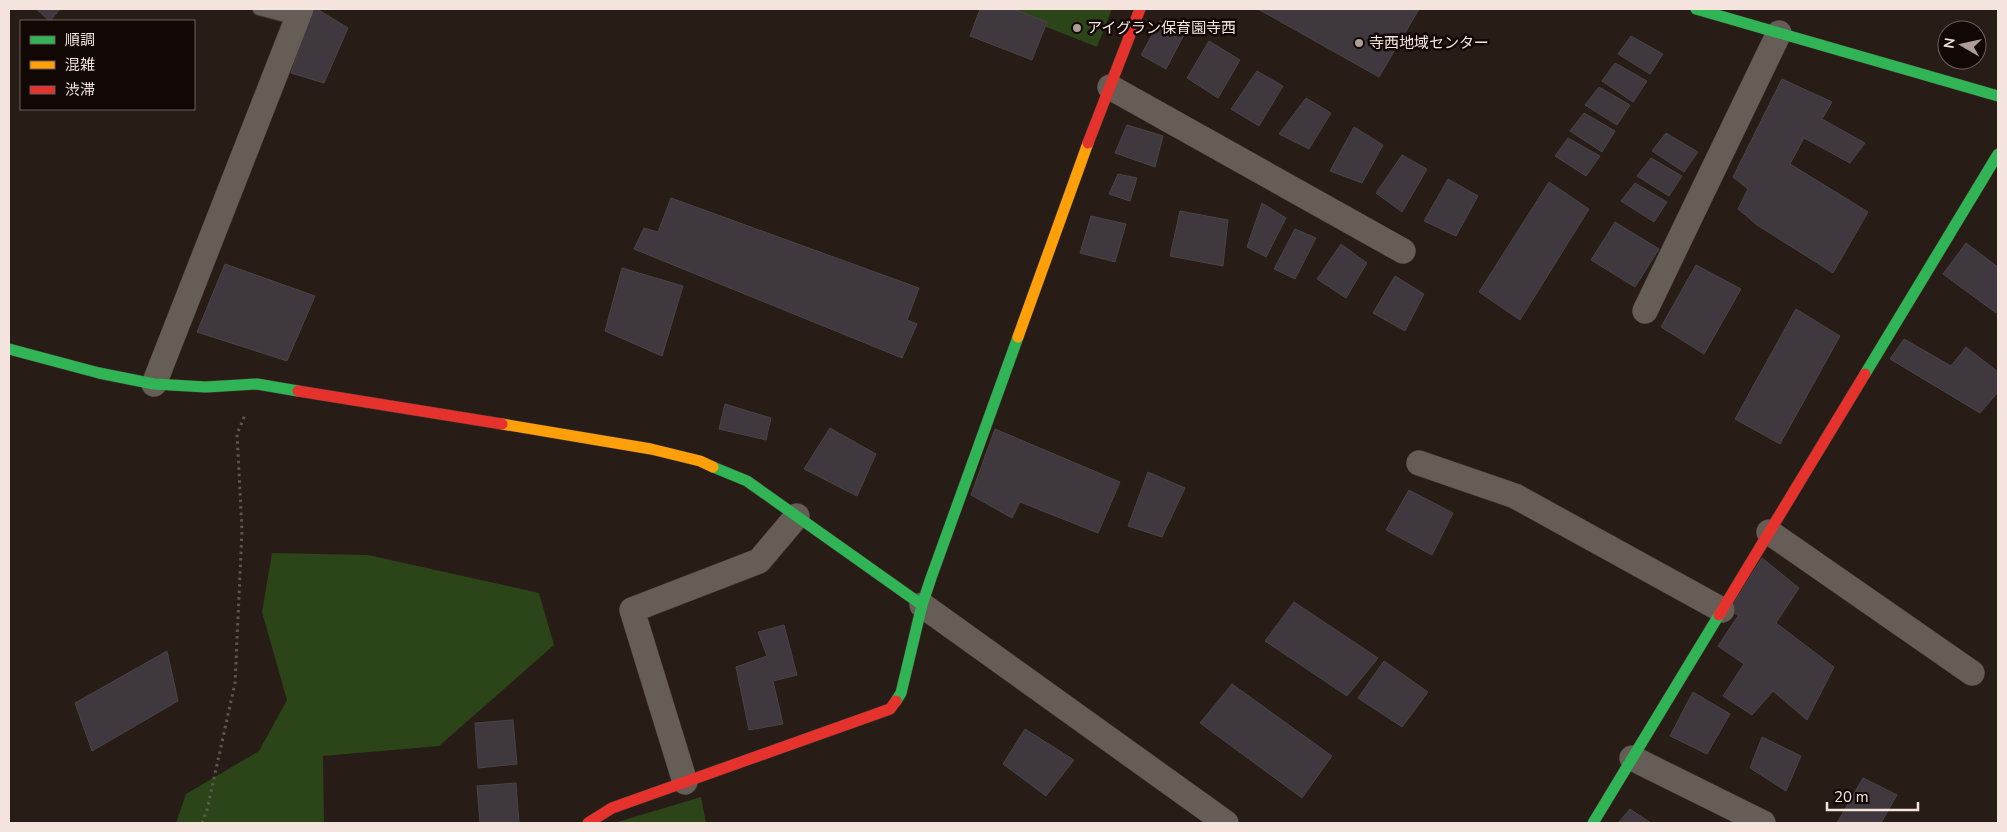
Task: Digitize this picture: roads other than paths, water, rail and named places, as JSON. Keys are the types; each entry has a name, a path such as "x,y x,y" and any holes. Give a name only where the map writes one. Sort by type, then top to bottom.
{"street":[{"path":"588,823 612,808 890,709 901,693 922,604 1140,9"},
{"path":"1696,9 1998,96"},
{"path":"154,384 299,14"},
{"path":"1645,311 1780,33"},
{"path":"1110,87 1403,251"},
{"path":"1592,823 1998,154"},
{"path":"9,349 112,376 154,384 217,388 257,384 651,449 700,461 746,481 797,516 1226,823"},
{"path":"1419,463 1515,496 1722,610"},
{"path":"686,782 632,610 759,561 797,516"},
{"path":"1769,532 1972,673"},
{"path":"1632,758 1763,823"}],"lane":[{"path":"259,9 299,14"}],"place":[{"name":"アイグラン保育園寺西","path":"1077,28"},
{"name":"寺西地域センター","path":"1359,43"}]}
